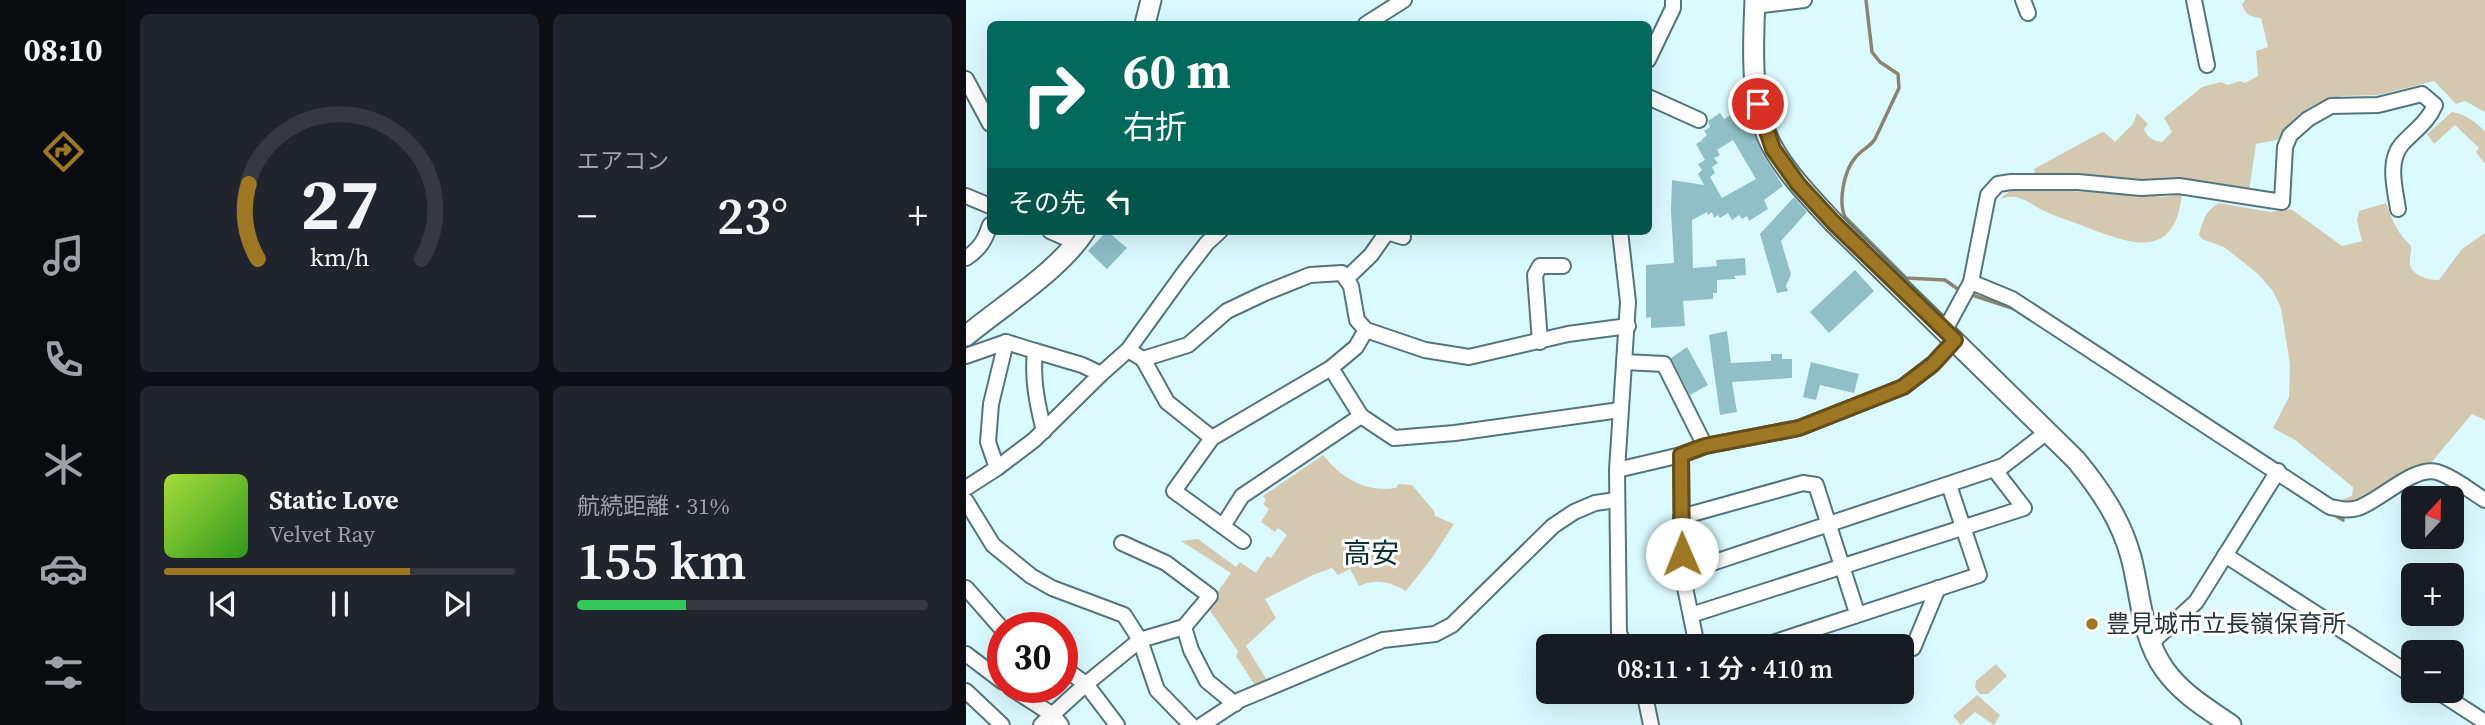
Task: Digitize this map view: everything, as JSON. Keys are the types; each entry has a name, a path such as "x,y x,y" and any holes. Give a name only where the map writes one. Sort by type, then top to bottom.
{"street":[{"path":"1145,21 1151,0"},
{"path":"1369,21 1386,5 1404,0"},
{"path":"1655,32 1673,8 1673,0"},
{"path":"1804,0 1755,3 1753,54 1758,104 1773,149 1798,184 1833,222 2076,460 2096,483 2123,531 2131,555 2146,630 2165,671 2186,693 2231,725"},
{"path":"2194,0 2207,65"},
{"path":"966,79 987,118"},
{"path":"1617,470 1681,455 1705,446 1799,428 1903,387 1933,364 1950,335 1971,282 1988,195 1998,184 2078,182 2141,188 2179,186 2282,202 2285,147 2290,135 2308,118 2331,106 2378,105 2422,94 2435,105 2430,118 2400,146 2392,174 2398,209"},
{"path":"1652,99 1699,120"},
{"path":"966,196 987,205"},
{"path":"966,258 978,250 987,231"},
{"path":"966,488 997,468 1044,430 1128,350 1191,264 1216,235"},
{"path":"1346,279 1371,255 1384,235"},
{"path":"1396,235 1403,237"},
{"path":"1619,634 1616,500 1620,410 1628,326 1620,235"},
{"path":"966,335 1051,269 1081,237"},
{"path":"1540,342 1535,275 1540,266 1563,266"},
{"path":"1143,359 1188,345 1227,311 1310,275 1342,273 1351,286 1357,320 1366,330 1425,349 1469,357 1568,334 1628,326"},
{"path":"1971,282 2012,299 2330,507 2344,510 2359,508 2420,472 2435,471 2485,500"},
{"path":"1243,541 1174,491 1212,438 1331,368 1356,347 1366,330"},
{"path":"966,356 1006,342 1082,365 1101,374"},
{"path":"997,468 988,442 991,404 1006,342"},
{"path":"1128,350 1143,359 1167,402 1212,438"},
{"path":"1035,351 1035,394 1044,430"},
{"path":"1625,362 1664,364 1705,446"},
{"path":"1331,368 1361,416 1394,438 1455,433 1620,410"},
{"path":"1223,526 1242,496 1361,416"},
{"path":"1682,573 2003,466 2047,432"},
{"path":"1681,455 1682,573 1695,634"},
{"path":"1691,615 2024,508 1994,469"},
{"path":"2151,643 2196,602 2278,471"},
{"path":"1681,517 1804,483 1816,485 1857,613"},
{"path":"1799,634 1979,575 1950,485"},
{"path":"1202,725 1235,704 1383,640 1435,634 1452,625 1553,526 1574,512 1595,503 1616,500"},
{"path":"966,501 993,545 1031,576 1052,588 1124,615 1140,640 1157,690 1191,725"},
{"path":"1041,725 1057,720 1086,684 1140,640 1184,628 1210,596 1166,563 1122,543"},
{"path":"2225,555 2401,668"},
{"path":"966,588 987,612"},
{"path":"1914,646 1938,588"},
{"path":"1184,628 1191,650 1207,681 1235,704"},
{"path":"966,654 987,670"},
{"path":"1078,678 1086,684 1117,725"},
{"path":"966,691 1002,725"},
{"path":"1033,703 1057,720"},
{"path":"2456,703 2485,722"},
{"path":"1647,704 1651,725"}],"shaded area":[{"path":"2245,0 2485,0 2485,112 2465,101 2456,104 2434,81 2378,95 2342,96 2325,100 2297,117 2277,140 2256,144 2249,191 2153,182 2035,176 2034,169 2100,133 2104,132 2115,142 2133,124 2137,113 2148,124 2144,129 2147,134 2153,140 2162,142 2172,132 2164,118 2202,87 2221,82 2228,85 2240,81 2245,83 2258,76 2256,51 2268,47 2261,18 2247,13 2242,5"},
{"path":"2452,112 2470,119 2485,132 2485,164 2476,152 2479,148 2455,125 2434,144 2427,134"},
{"path":"2011,190 2163,197 2182,194 2178,215 2171,229 2162,238 2151,242 2138,242 2123,240 2059,217 2019,198 2000,199"},
{"path":"2219,203 2270,212 2291,209 2342,246 2362,241 2357,221 2359,211 2386,203 2395,226 2411,246 2411,268 2426,278 2435,280 2439,280 2462,249 2485,233 2485,420 2472,414 2430,464 2351,503 2344,502 2343,499 2352,496 2353,487 2295,440 2273,428 2289,397 2290,364 2281,308 2273,291 2257,273 2224,247 2202,239 2199,235 2208,213"},
{"path":"1323,455 1338,471 1364,486 1384,489 1396,488 1398,484 1412,485 1434,511 1435,516 1454,524 1406,591 1383,582 1359,586 1350,569 1338,575 1332,568 1265,599 1276,618 1246,646 1270,685 1258,690 1236,656 1238,651 1209,609 1220,596 1217,593 1231,573 1181,541 1198,539 1236,567 1240,562 1256,573 1267,556 1271,558 1287,535 1278,528 1275,532 1261,522 1269,509 1263,504 1266,500 1263,496"},
{"path":"1996,664 2007,676 1988,694 1980,694 1975,688 1976,681"},
{"path":"1977,695 2000,715 1994,725 1975,712 1961,725 1953,716"}],"building":[{"path":"1720,113 1724,119 1731,115 1737,119 1741,118 1744,124 1749,122 1763,155 1783,186 1764,200 1768,209 1749,221 1747,216 1742,219 1739,215 1732,220 1728,213 1714,218 1712,212 1692,220 1693,268 1717,266 1716,260 1745,258 1746,275 1734,276 1736,279 1717,280 1717,293 1713,293 1713,299 1683,301 1685,326 1651,328 1651,317 1646,318 1646,265 1674,263 1672,180 1704,185 1698,174 1702,170 1698,164 1705,160 1696,144 1701,141 1703,143 1701,140 1707,135 1704,131 1710,127 1708,121","holes":["1733,140 1756,179 1722,198 1710,177 1715,173 1712,167 1718,163 1714,158 1720,155 1717,150"]},
{"path":"1794,197 1807,212 1781,241 1791,274 1786,286 1788,291 1777,293 1760,234"},
{"path":"1103,235 1112,235 1127,248 1107,269 1088,251"},
{"path":"1855,270 1874,291 1829,333 1810,312"},
{"path":"1727,331 1731,363 1771,361 1771,354 1782,354 1782,359 1792,359 1792,378 1732,382 1737,412 1720,415 1709,335"},
{"path":"1687,347 1708,385 1690,395 1671,358"},
{"path":"1811,362 1859,374 1854,393 1820,385 1816,400 1803,397"}],"waterway":[{"path":"1866,0 1872,52 1880,62 1898,74 1899,88 1875,139 1857,155 1848,170 1842,195 1845,217 1906,278 1945,280 1962,292"},
{"path":"1969,294 2015,309"},
{"path":"2333,514 2343,520"}],"place":[{"name":"豊見城市立長嶺保育所","path":"2092,624"}],"district":[{"name":"高安","path":"1371,553"}],"route":[{"path":"1682,554 1681,455 1705,446 1799,428 1903,387 1933,364 1955,340 1833,222 1798,184 1773,149 1758,104"}]}
